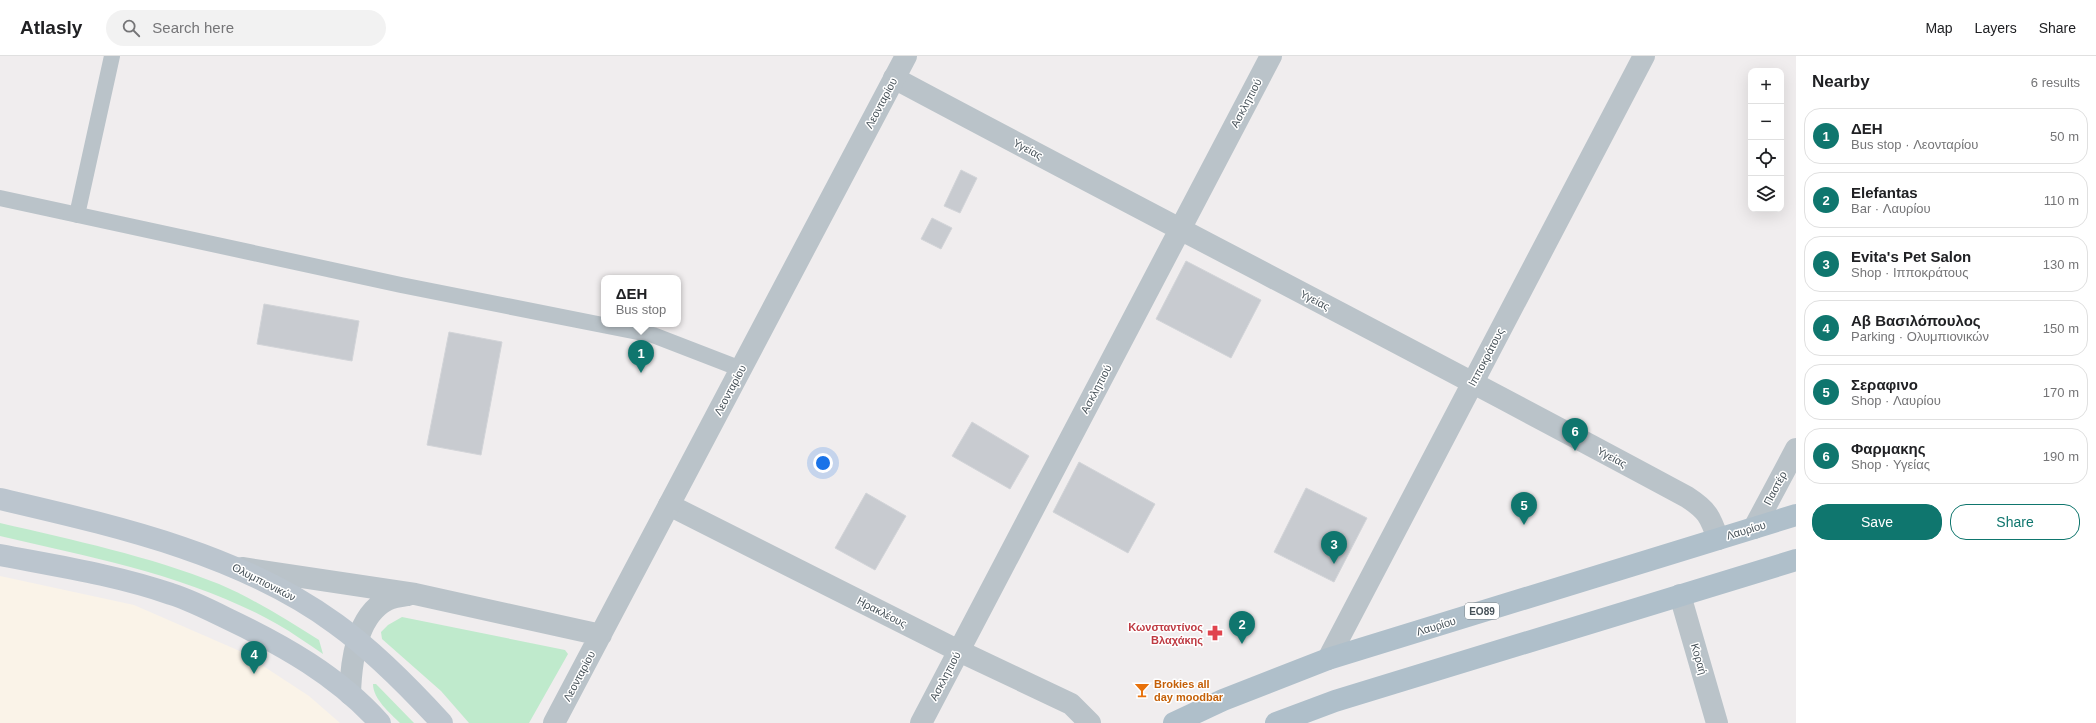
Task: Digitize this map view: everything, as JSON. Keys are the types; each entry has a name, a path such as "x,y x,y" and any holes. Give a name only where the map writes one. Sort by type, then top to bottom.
{"main road":[{"name":"Ολυμπιονικών","path":"0,499 149,537 239,568 301,601 336,623 414,692 442,723"},
{"name":"Λαυρίου","path":"1174,723 1223,700 1328,659 1796,515"},
{"path":"0,554 112,577 172,594 258,632 310,663 350,694 380,723"},
{"path":"1276,723 1335,701 1796,560"}],"street":[{"name":"Λεονταρίου","path":"554,723 906,56"},
{"name":"Ασκληπιού","path":"921,723 1271,56"},
{"name":"Ιπποκράτους","path":"1328,659 1644,56"},
{"name":"Υγείας","path":"894,78 1179,230 1473,382 1701,506 1710,516 1718,539"},
{"name":"Παστέρ","path":"1754,528 1796,449"},
{"name":"Ηρακλέους","path":"669,505 959,651 1071,704 1090,723"},
{"path":"239,568 415,594 601,635"},
{"path":"350,694 353,656 358,641 371,614 379,605 395,597 415,594"},
{"name":"Κοραή","path":"1680,595 1717,723"}],"lane":[{"path":"77,215 112,56"},
{"path":"0,198 393,283 601,325"},
{"path":"613,327 653,335 741,369"}],"shaded area":[{"path":"0,576 134,605 242,652 309,696 340,723 0,723"}],"green space":[{"path":"0,523 83,542 138,557 166,565 219,584 283,617 319,640 323,654 277,624 245,607 211,593 142,570 0,536"},
{"path":"402,617 565,650 568,654 529,723 469,723 441,691 382,639 381,632 388,625"},
{"path":"373,684 376,684 414,723 400,723 379,700"}],"building":[{"path":"961,170 977,178 960,213 944,206"},
{"path":"932,218 952,228 941,249 921,239"},
{"path":"1186,261 1261,300 1231,358 1156,319"},
{"path":"264,304 359,321 352,361 257,344"},
{"path":"449,332 502,342 481,455 427,445"},
{"path":"972,422 1029,456 1010,489 952,456"},
{"path":"1079,462 1155,504 1128,553 1053,512"},
{"path":"1306,488 1367,518 1334,582 1274,552"},
{"path":"866,493 906,516 875,570 835,548"}],"place":[{"name":"ΔΕΗ","path":"641,373"},
{"name":"Φαρμακης","path":"1575,451"},
{"name":"Σεραφινο","path":"1524,525"},
{"name":"Evita's Pet Salon","path":"1334,564"},
{"name":"Κωνσταντίνος Βλαχάκης","path":"1215,633"},
{"name":"Elefantas","path":"1242,644"},
{"name":"Αβ Βασιλόπουλος","path":"254,674"},
{"name":"Brokies all day moodbar","path":"1142,690"}]}
